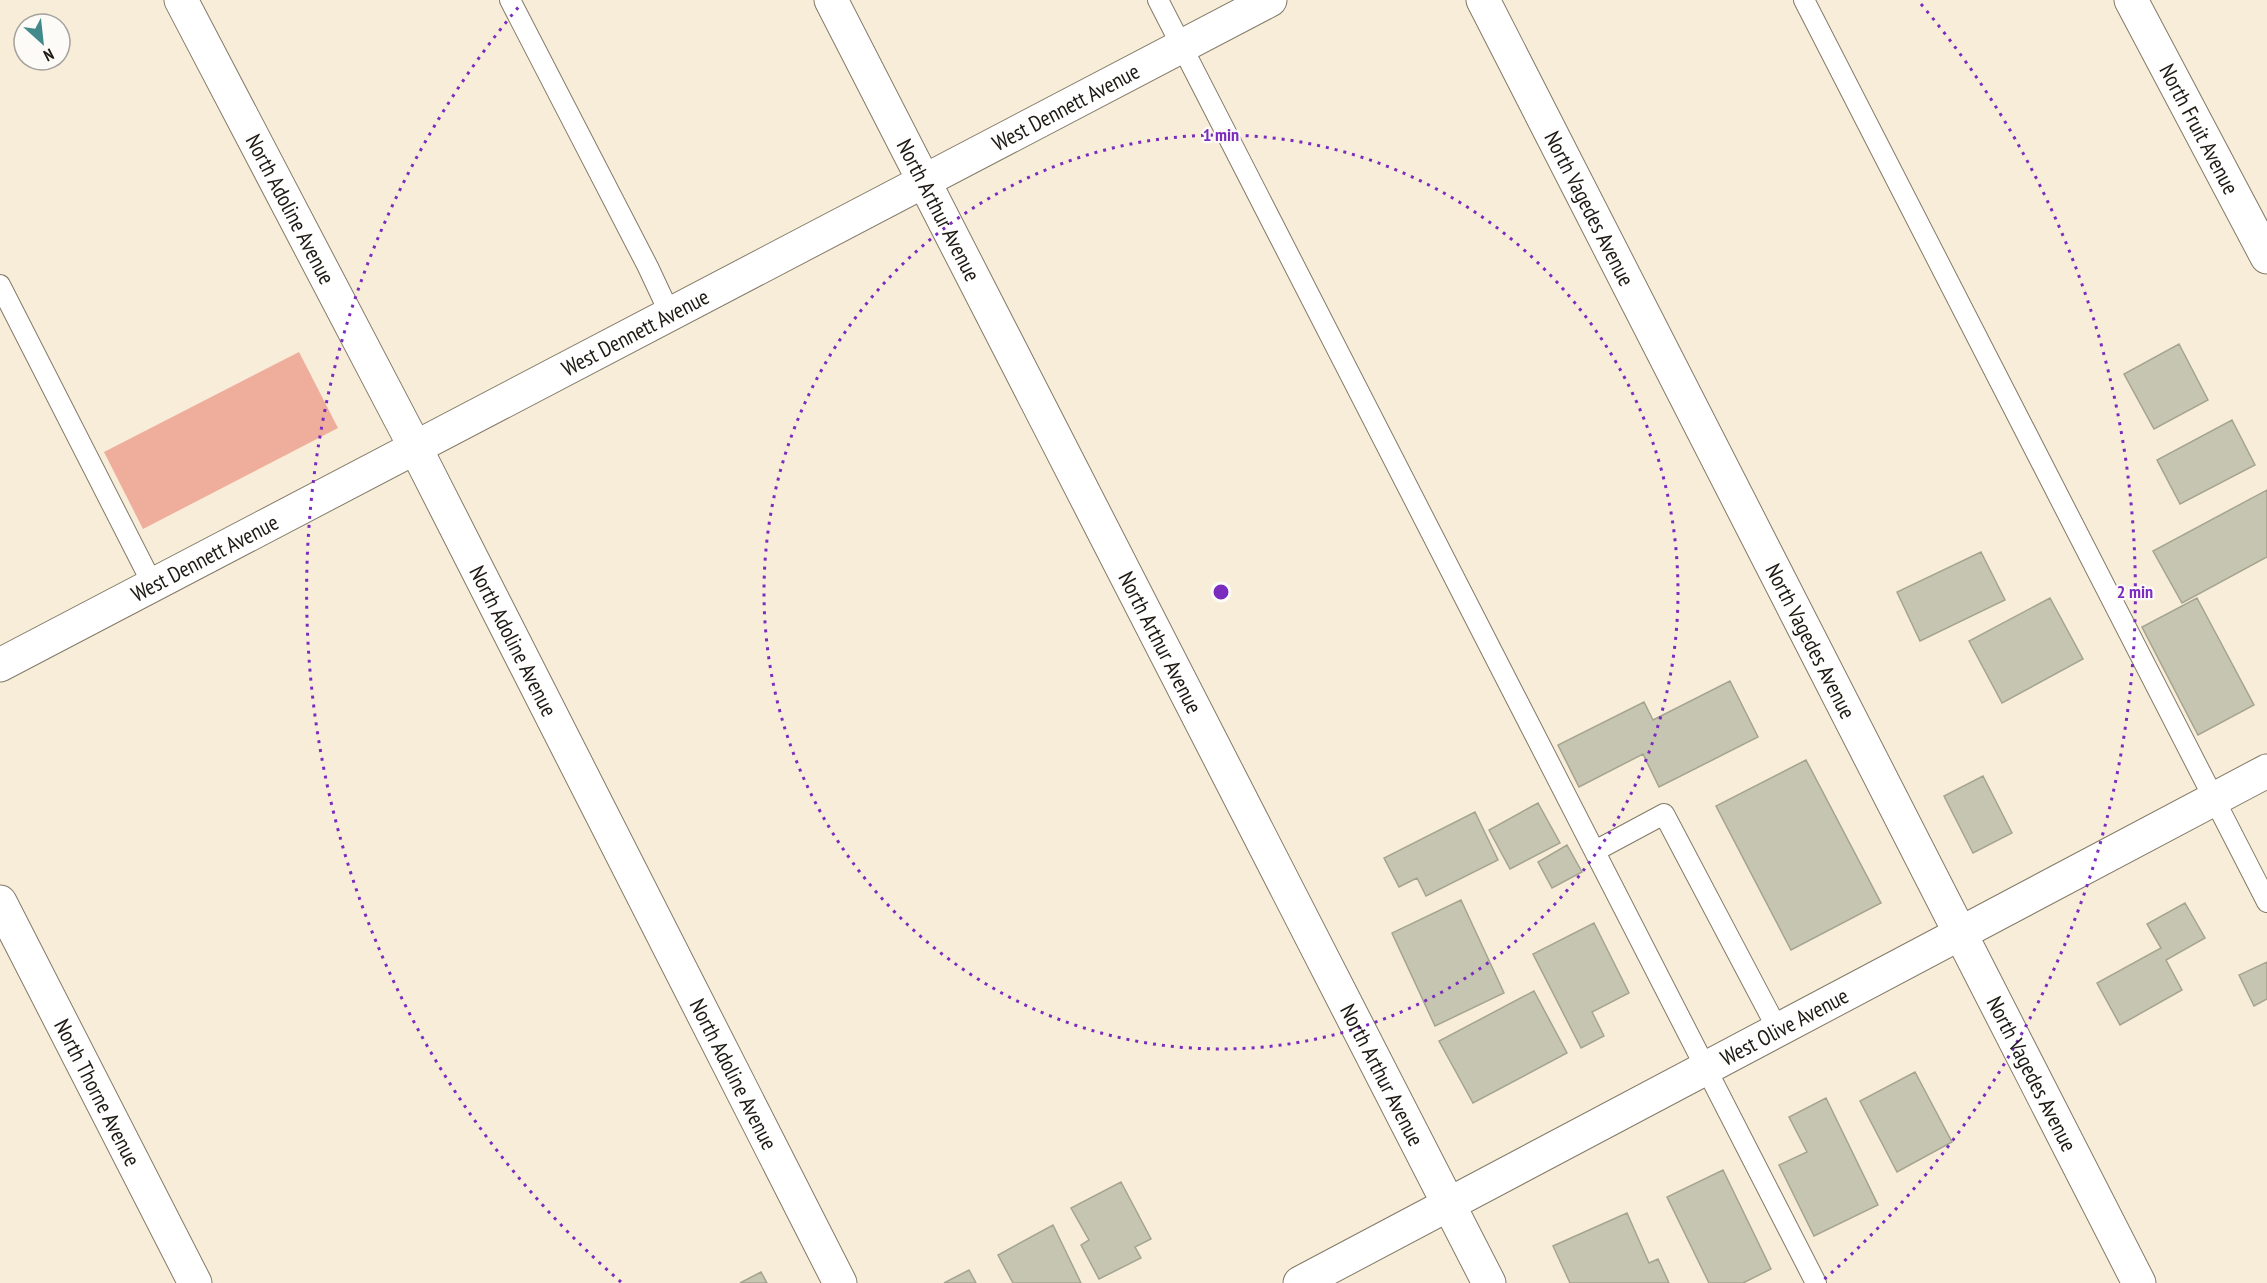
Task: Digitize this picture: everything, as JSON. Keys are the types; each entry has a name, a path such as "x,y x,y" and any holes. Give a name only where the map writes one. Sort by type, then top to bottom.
{"street":[{"name":"North Adoline Avenue","path":"182,0 415,447 840,1283"},
{"name":"North Arthur Avenue","path":"831,0 1490,1283"},
{"name":"West Dennett Avenue","path":"0,665 1270,0"},
{"name":"North Vagedes Avenue","path":"1483,0 2139,1283"},
{"name":"North Fruit Avenue","path":"2131,0 2267,257"},
{"name":"West Olive Avenue","path":"1300,1283 2267,771"},
{"name":"North Thorne Avenue","path":"0,902 195,1283"}],"lane":[{"path":"510,0 670,314"},
{"path":"1158,0 1816,1283"},
{"path":"1804,0 2267,902"},
{"path":"0,285 153,585"},
{"path":"1595,851 1665,814 1778,1030"}],"shaded area":[{"path":"299,352 338,428 143,529 104,452"}],"building":[{"path":"2179,344 2208,400 2154,429 2124,374"},
{"path":"2232,420 2255,465 2180,504 2157,460"},
{"path":"2267,490 2267,557 2182,603 2153,551"},
{"path":"1981,552 2005,600 1920,641 1897,592"},
{"path":"2050,598 2083,659 2002,703 1969,641"},
{"path":"2197,598 2254,705 2198,735 2142,627"},
{"path":"1730,681 1758,737 1659,787 1643,754 1579,787 1558,745 1644,702 1653,720"},
{"path":"1806,760 1881,903 1791,950 1716,806"},
{"path":"1983,776 2012,833 1973,853 1944,796"},
{"path":"1538,803 1560,843 1510,869 1489,830"},
{"path":"1475,812 1498,860 1426,896 1417,878 1399,887 1384,858"},
{"path":"1567,845 1582,872 1552,888 1538,862"},
{"path":"1461,900 1504,993 1435,1026 1392,933"},
{"path":"2185,903 2205,938 2166,960 2182,990 2120,1025 2097,983 2161,948 2147,924"},
{"path":"1594,923 1629,993 1592,1012 1604,1036 1581,1048 1533,954"},
{"path":"2267,962 2267,999 2254,1006 2239,975"},
{"path":"1534,991 1567,1053 1473,1103 1439,1041"},
{"path":"1915,1072 1952,1142 1897,1172 1860,1101"},
{"path":"1826,1098 1878,1205 1814,1236 1779,1165 1807,1152 1789,1117"},
{"path":"1723,1170 1771,1269 1743,1283 1709,1283 1667,1197"},
{"path":"1121,1182 1151,1239 1135,1247 1141,1258 1099,1279 1081,1245 1089,1240 1071,1208"},
{"path":"1627,1213 1649,1263 1658,1259 1669,1283 1570,1283 1553,1246"},
{"path":"1053,1225 1081,1283 1013,1283 998,1255"},
{"path":"969,1270 976,1283 944,1283"},
{"path":"761,1272 767,1283 740,1283"}]}
